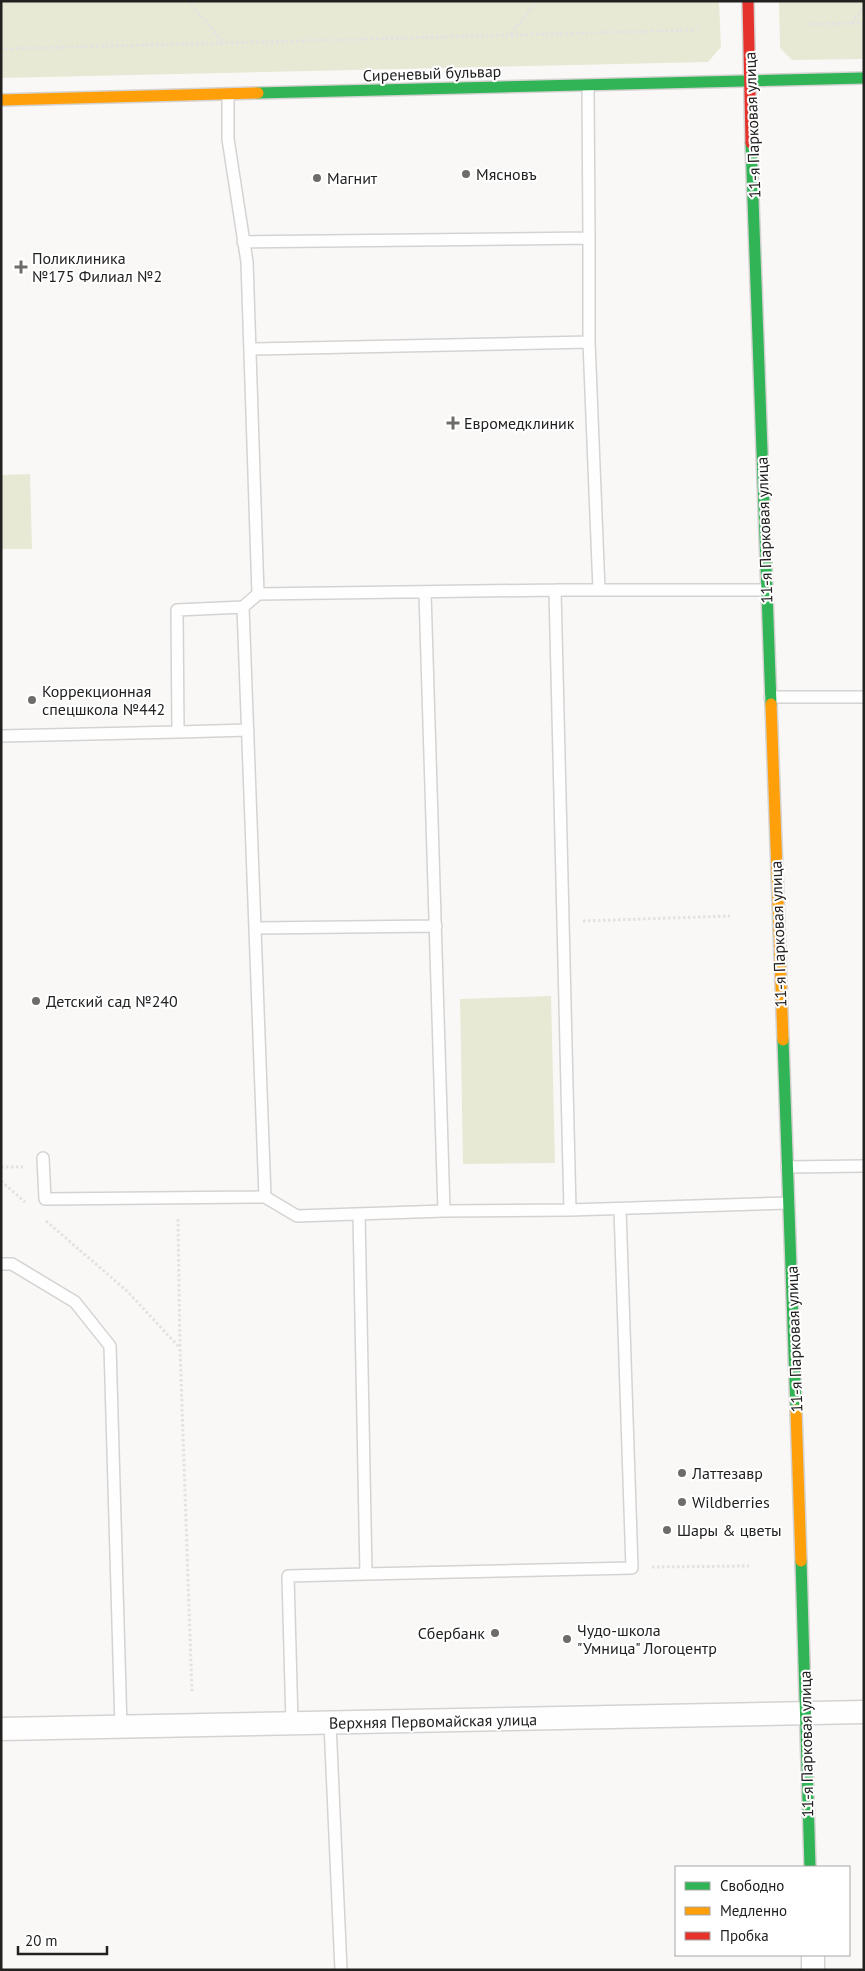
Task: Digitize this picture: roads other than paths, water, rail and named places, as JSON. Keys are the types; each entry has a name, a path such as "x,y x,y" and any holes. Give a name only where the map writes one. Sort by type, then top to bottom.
{"street":[{"name":"11-я Парковая улица","path":"748,1 749,81 789,1203 810,1866"},
{"name":"Сиреневый бульвар","path":"1,100 864,78"},
{"name":"Верхняя Первомайская улица","path":"1,1729 864,1712"},
{"path":"813,1956 813,1970"}],"lane":[{"path":"588,85 589,342 599,590"},
{"path":"228,95 228,139 247,262 258,594"},
{"path":"243,242 589,238"},
{"path":"250,350 589,342"},
{"path":"178,732 177,610 243,607 258,594 555,590 766,590"},
{"path":"555,590 570,1210"},
{"path":"425,593 444,1211"},
{"path":"243,607 256,928 264,1197"},
{"path":"770,697 864,697"},
{"path":"1,736 248,730"},
{"path":"256,928 436,926"},
{"path":"43,1158 45,1199 264,1197 297,1216 444,1211 620,1209 789,1203"},
{"path":"787,1168 864,1166"},
{"path":"292,1724 288,1576 632,1568 620,1209"},
{"path":"359,1214 366,1574"},
{"path":"1,1264 12,1264 75,1302 110,1346 121,1727"},
{"path":"330,1723 341,1970"}],"place":[{"name":"Мясновъ","path":"466,174"},
{"name":"Магнит","path":"317,178"},
{"name":"Поликлиника №175 Филиал №2","path":"21,267"},
{"name":"Евромедклиник","path":"453,423"},
{"name":"Коррекционная спецшкола №442","path":"32,700"},
{"name":"Детский сад №240","path":"36,1001"},
{"name":"Латтезавр","path":"682,1473"},
{"name":"Wildberries","path":"682,1502"},
{"name":"Шары & цветы","path":"667,1530"},
{"name":"Сбербанк","path":"495,1633"},
{"name":"Чудо-школа \"Умница\" Логоцентр","path":"567,1639"}]}
